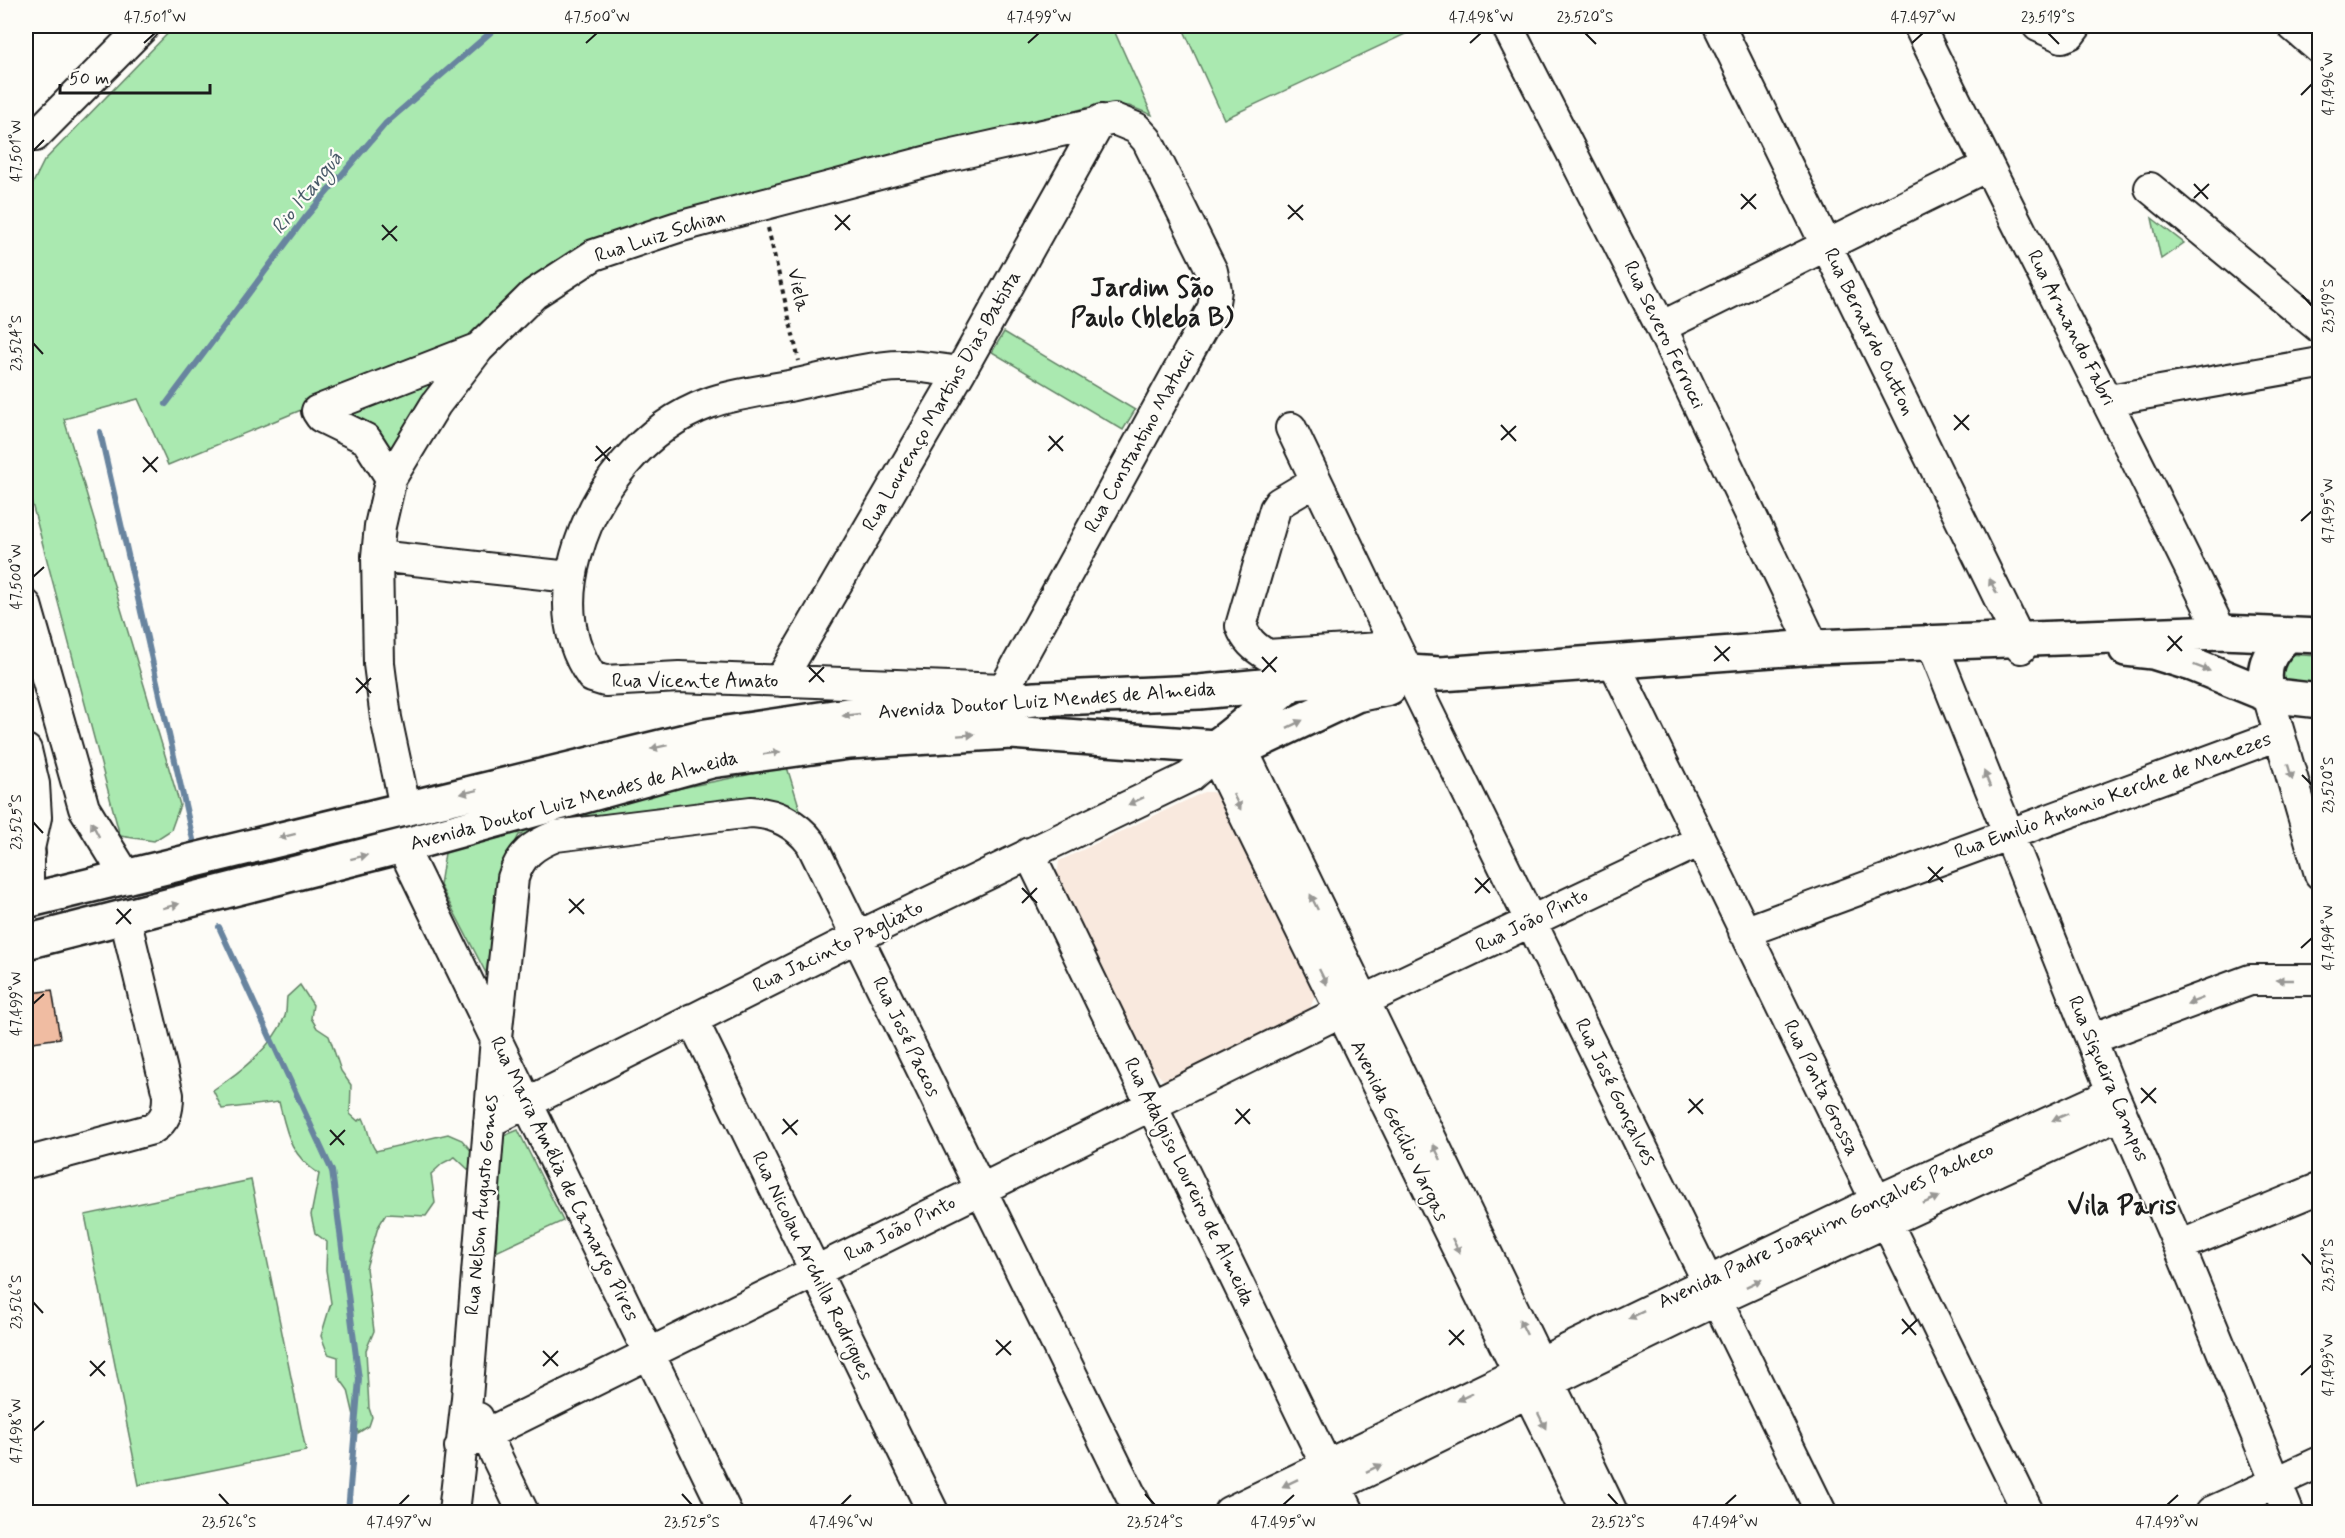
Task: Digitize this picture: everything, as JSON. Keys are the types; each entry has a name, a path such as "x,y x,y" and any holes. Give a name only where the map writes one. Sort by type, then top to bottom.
{"main road":[{"name":"Avenida Doutor Luiz Mendes de Almeida","path":"2010,643 2221,632 2319,636"},
{"path":"2221,632 2242,675 2268,696"},
{"path":"2268,696 2264,671 2268,657 2288,635"},
{"name":"Avenida Doutor Luiz Mendes de Almeida","path":"27,901 127,878 405,807 706,736 960,696 1035,699 1199,692 1415,669 1614,663 1814,647 2010,643 2108,646 2153,652 2192,664 2268,696 2319,701"},
{"name":"Avenida Doutor Luiz Mendes de Almeida","path":"26,942 402,846 711,761 849,742 1011,732 1212,751 1356,695 1415,669"},
{"path":"1212,751 1293,682"},
{"path":"1199,692 1221,710 1212,751"},
{"path":"93,925 121,900 127,878"},
{"path":"27,901 40,919 60,933"}],"street":[{"path":"29,142 144,26"},
{"name":"Rua Severo Ferrucci","path":"1507,26 1661,327 1814,647"},
{"name":"Rua Bernardo Outton","path":"1719,26 1827,246 2010,643"},
{"name":"Rua Armando Fabri","path":"1919,26 1987,166 2109,400 2221,632"},
{"path":"2038,26 2062,37 2073,30"},
{"path":"2293,26 2319,49"},
{"name":"Rua Constantino Matucci","path":"1004,689 1213,308 1216,290 1212,271 1147,140 1126,122 1114,118 1101,120"},
{"name":"Rua Luiz Schian","path":"405,807 386,718 379,664 377,556 380,526 391,478 436,404 479,348 534,294 594,255 678,226 940,158 1101,120"},
{"name":"Rua Lourenço Martins Dias Batista","path":"780,681 960,372 1101,120"},
{"path":"1661,327 1987,166"},
{"path":"2150,188 2319,328"},
{"path":"391,478 366,440 321,417 317,411 479,348"},
{"path":"2109,400 2319,363"},
{"name":"Rua Vicente Amato","path":"960,372 904,366 804,382 708,403 661,429 623,464 598,499 581,538 570,577 572,638 577,653 592,677 605,681 679,677 780,681 960,696 1004,689 1035,699"},
{"name":"Rua José Gonçalves","path":"1291,428 1316,481 1415,669 1531,921 1821,1512"},
{"path":"1316,481 1279,503 1275,509 1241,626 1245,636 1254,647 1267,655 1415,669"},
{"path":"377,556 570,577"},
{"path":"28,619 84,808 127,878"},
{"name":"Rua Siqueira Campos","path":"1932,643 2111,1089 2179,1246 2288,1512"},
{"name":"Rua Ponta Grossa","path":"1614,663 2028,1512"},
{"path":"2268,696 2319,874"},
{"name":"Rua Emilio Antonio Kerche de Menezes","path":"1744,932 2279,735"},
{"path":"26,750 34,784 36,817 27,855 27,901"},
{"name":"Rua Jacinto Pagliato","path":"489,1122 1029,853 1212,751"},
{"name":"Avenida Getúlio Vargas","path":"1212,751 1351,1007 1534,1377 1612,1512"},
{"name":"Rua José Paccos","path":"518,862 529,849 556,836 760,812 795,826 812,843 1139,1512"},
{"name":"Rua João Pinto","path":"460,1447 1351,1007 1700,841"},
{"name":"Rua Maria Amélia de Camargo Pires","path":"402,846 726,1512"},
{"name":"Rua Adalgiso Loureiro de Almeida","path":"1029,853 1337,1488"},
{"name":"Rua Nelson Augusto Gomes","path":"454,1512 467,1398 496,1038 513,878 518,862"},
{"path":"26,1163 152,1129 160,1124 168,1113 168,1095 125,918"},
{"path":"2091,1040 2250,980 2319,980"},
{"name":"Rua Nicolau Archilla Rodrigues","path":"692,1019 933,1512"},
{"name":"Avenida Padre Joaquim Gonçalves Pacheco","path":"1284,1512 1337,1488 1534,1377 1881,1211 2098,1100 2111,1089"},
{"name":"Avenida Padre Joaquim Gonçalves Pacheco","path":"1881,1211 2108,1120 2124,1120"},
{"path":"2179,1246 2319,1188"},
{"name":"Avenida Getúlio Vargas","path":"1534,1377 1587,1512"},
{"path":"467,1398 524,1512"},
{"path":"2211,1512 2319,1462"},
{"name":"Avenida Padre Joaquim Gonçalves Pacheco","path":"1229,1512 1337,1488"}],"path":[{"name":"Viela","path":"762,205 804,382"}],"shaded area":[{"path":"1204,792 1212,792 1219,796 1315,995 1310,1009 1164,1081 1150,1066 1063,890 1057,877 1059,861"}],"green space":[{"path":"175,26 1112,26 1152,115 1129,106 1101,104 635,226 475,338 168,465 138,399 64,419 180,805 171,830 154,841 120,836 26,481 26,197 44,161"},
{"path":"1182,26 1412,26 1414,30 1224,119"},
{"path":"2152,218 2184,243 2161,259"},
{"path":"1004,332 1135,410 1123,430 992,352"},
{"path":"455,364 387,458 343,416"},
{"path":"2285,654 2319,656 2319,690 2272,685"},
{"path":"787,767 802,816 588,825 519,835 501,871 486,973 440,885 445,853 520,820"},
{"path":"300,985 313,1005 311,1018 317,1028 329,1036 341,1071 351,1085 350,1114 358,1121 363,1118 376,1151 448,1134 462,1140 473,1153 471,1172 455,1157 443,1163 431,1174 435,1203 426,1216 386,1214 378,1227 366,1268 374,1331 366,1350 369,1408 372,1417 369,1426 358,1433 348,1390 338,1376 338,1357 328,1354 321,1336 331,1303 326,1270 327,1242 315,1233 311,1215 319,1174 309,1167 291,1143 279,1102 222,1109 213,1090 255,1058 264,1048 280,1027 285,1016 287,997"},
{"path":"518,1130 563,1221 496,1252 501,1137"},
{"path":"251,1180 306,1451 139,1485 85,1215"}],"building":[{"path":"52,990 60,1038 26,1043 26,994"}],"waterway":[{"name":"Rio Itanguá","path":"166,404 305,218 386,123 498,26"},
{"path":"100,432 194,844"},
{"path":"219,927 332,1171 359,1379 348,1512"}],"district":[{"name":"Jardim São Paulo (bleba B)","path":"1152,304"},
{"name":"Vila Paris","path":"2122,1207"}]}
